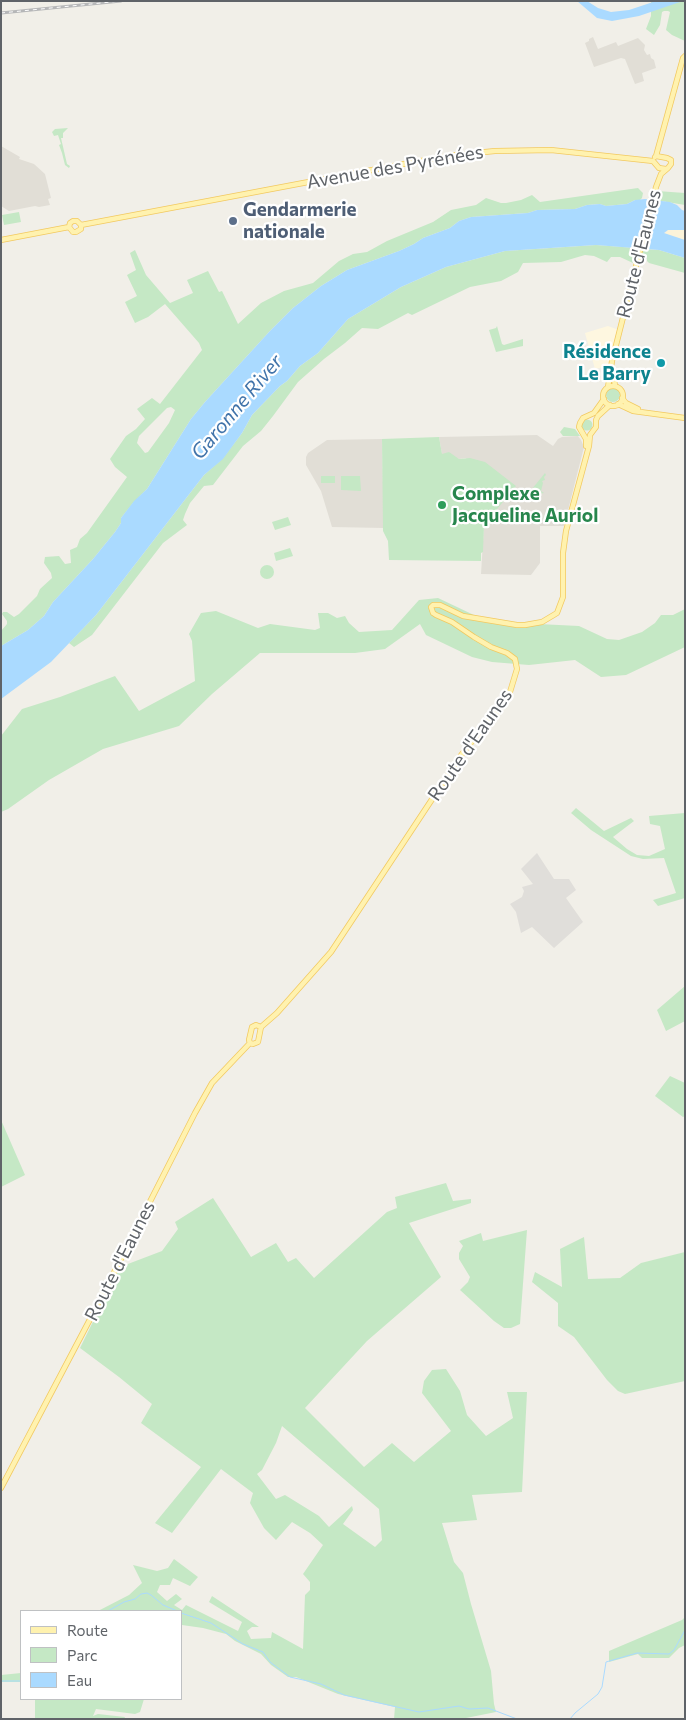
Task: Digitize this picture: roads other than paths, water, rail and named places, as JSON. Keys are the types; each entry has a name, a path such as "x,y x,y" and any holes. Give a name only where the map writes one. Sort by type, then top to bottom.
{"main road":[{"path":"659,156 658,150 685,56"},
{"name":"Avenue des Pyrénées","path":"81,225 352,174 477,153 509,150 551,150 653,161"},
{"path":"659,156 670,160 670,166 666,169 657,167 653,161 659,156"},
{"name":"Route d'Eaunes","path":"657,167 659,178"},
{"name":"Route d'Eaunes","path":"608,387 612,361 656,187 659,178 666,169"},
{"path":"77,221 81,225 81,229 73,232 70,227 70,223 77,221"},
{"path":"1,240 70,227"},
{"name":"Route d'Eaunes","path":"612,361 615,386"},
{"path":"642,411 629,405 622,398 621,390 615,386 608,387 604,392 602,405 580,422 582,431 588,433 594,431 598,416 610,405 618,404 627,409 685,418"},
{"path":"618,404 622,398"},
{"path":"604,399 610,405"},
{"path":"588,417 596,423"},
{"name":"Route d'Eaunes","path":"582,431 586,439 587,450"},
{"name":"Route d'Eaunes","path":"250,1042 253,1044 258,1042 261,1028 277,1013 331,952 462,754 499,710 510,692 517,669 515,660 507,653 490,647 452,622 436,616 433,613 433,605 440,605 463,616 517,625 542,622 557,613 563,597 563,553 566,531 590,435 594,431"},
{"name":"Route d'Eaunes","path":"1,1488 195,1113 212,1083 250,1042 252,1027 256,1025 261,1028"}],"water":[{"path":"577,1 587,1 598,8 611,12 629,10 656,1 683,1 639,16 612,21 597,18"},
{"name":"Garonne River","path":"645,199 670,202 685,211 685,230 668,230 664,233 685,240 685,258 659,250 596,245 505,251 446,267 401,287 348,319 318,353 300,366 252,415 242,433 223,459 204,475 96,615 51,662 1,699 1,646 28,630 44,616 53,602 115,532 121,523 121,518 134,501 147,489 191,419 205,402 293,308 321,286 347,270 399,251 423,238 450,228 459,221 471,217 528,213 537,210 575,209 587,205 627,204 635,200"}],"waterway":[{"path":"110,1610 124,1602 135,1599 141,1594 147,1593 163,1605 175,1610"},
{"path":"182,1613 211,1623 243,1644 263,1652 270,1662 290,1677 321,1684 344,1695 419,1712 459,1706 469,1709 488,1708 517,1719"},
{"path":"570,1719 598,1694 602,1687 606,1662 637,1653 669,1654 674,1650 685,1630"},
{"path":"1,1681 20,1681"}],"railway":[{"path":"1,13 121,1"}],"place":[{"name":"Gendarmerie nationale","path":"233,221"},
{"name":"Résidence Le Barry","path":"661,363"},
{"name":"Complexe Jacqueline Auriol","path":"442,505"}]}
